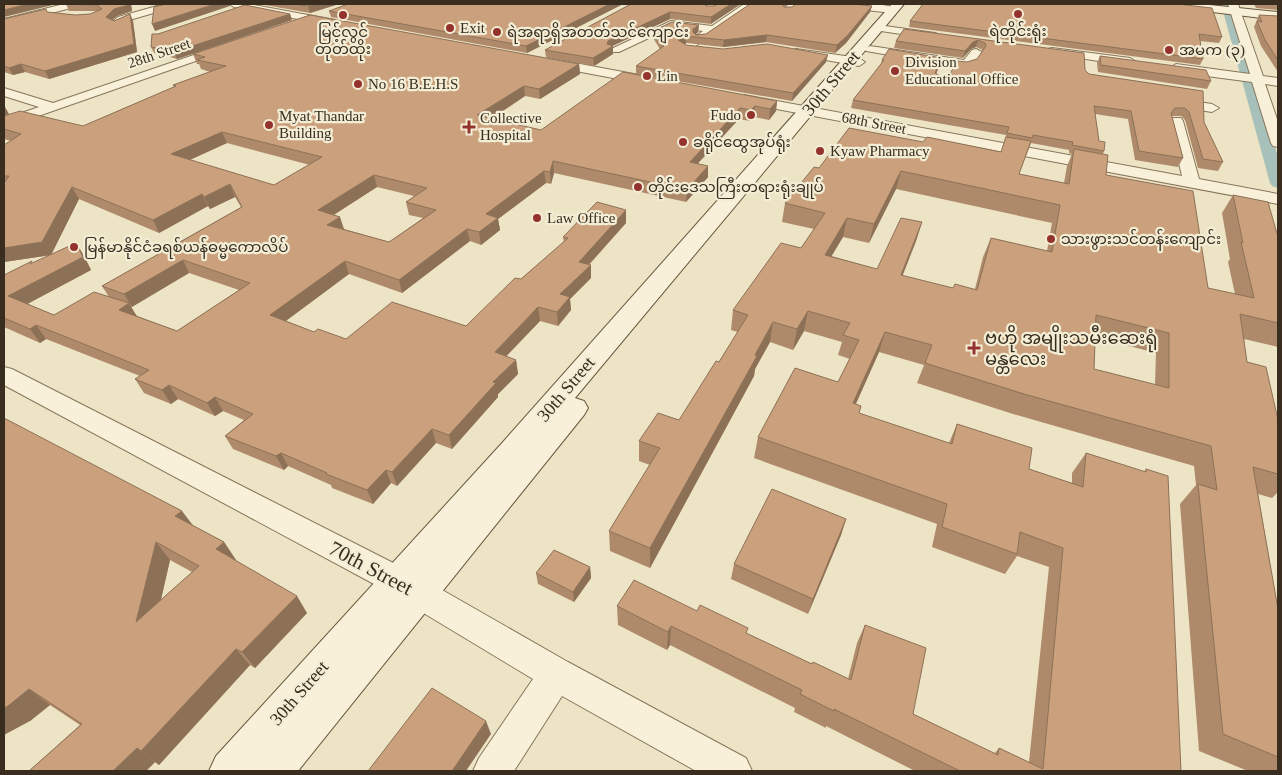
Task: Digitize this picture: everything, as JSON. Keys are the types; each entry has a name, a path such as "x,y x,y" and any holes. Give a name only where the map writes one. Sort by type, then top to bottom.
{"main road":[{"name":"30th Street","path":"270,771 409,588 784,148 808,129 810,112 882,28 907,4"},
{"path":"1171,4 1231,8 1278,16"},
{"name":"30th Street","path":"855,61 871,48 896,7"},
{"name":"30th Street","path":"231,771 409,588"}],"street":[{"path":"4,22 75,4"},
{"path":"116,23 118,20 174,4"},
{"path":"676,55 686,48 699,45 714,28 750,4"},
{"path":"838,4 896,7"},
{"path":"232,7 247,6 348,25"},
{"path":"1231,8 1278,143"},
{"path":"284,27 336,10"},
{"path":"41,12 67,17"},
{"path":"615,50 676,24 734,32"},
{"path":"882,28 943,37"},
{"path":"653,33 675,36 699,45"},
{"name":"28th Street","path":"4,124 240,42"},
{"path":"871,48 969,63 976,45"},
{"path":"871,48 922,54"},
{"path":"1036,49 1145,64"},
{"path":"785,50 855,61"},
{"path":"1089,56 1090,70"},
{"path":"539,61 664,84"},
{"path":"944,74 950,61"},
{"path":"1164,66 1278,82"},
{"path":"1175,90 1204,94"},
{"path":"4,92 53,107"},
{"name":"68th Street","path":"731,97 1278,199"},
{"path":"1159,100 1212,108"},
{"path":"1176,121 1184,147 1191,182"},
{"name":"70th Street","path":"4,375 409,588 556,674 733,771"},
{"path":"492,771 556,674"}],"building":[{"path":"4,4 28,4 4,10"},
{"path":"66,4 129,4 114,9 106,17 114,21 130,14 134,44 45,71 21,64 9,68 4,66 4,19 46,9 47,12 75,15 90,14 102,9 97,5"},
{"path":"166,4 215,4 152,24 154,7"},
{"path":"294,4 316,4 308,6"},
{"name":"ရဲအရာရှိအတတ်သင်ကျောင်း","path":"348,4 610,4 526,46 329,11"},
{"path":"631,4 704,4 706,6 714,6 718,4 731,4 711,17 670,12 608,41 607,44 613,46 593,58 545,50"},
{"path":"750,4 782,4 784,7 792,7 796,4 854,4 872,6 837,45 767,35 724,40 686,36 678,40 686,45 723,49 767,44 828,55 793,93 636,66 664,46 653,31 672,22 699,25 693,29 693,32 696,35 706,34"},
{"path":"923,4 1177,4 1212,8 1222,37 1199,34 1203,59 910,21"},
{"path":"245,5 290,14 174,52 151,47 152,34 158,34"},
{"path":"310,15 579,64 539,89 524,86 477,115 541,130 623,72 777,101 770,109 755,106 751,110 740,108 690,162 708,166 687,190 553,161 550,172 544,171 486,214 498,218 479,232 467,229 399,280 345,261 270,315 314,332 318,329 346,339 392,302 466,326 515,278 521,279 568,238 563,237 597,202 626,210 579,262 591,265 560,294 570,297 557,312 538,307 495,352 516,360 493,382 496,383 449,435 432,429 392,472 386,470 367,490 326,474 281,453 276,456 225,436 253,414 215,397 207,403 169,385 162,390 135,379 149,370 36,325 30,329 4,318 4,275 76,243 83,257 8,296 54,315 94,292 129,303 119,310 177,331 250,283 183,260 124,294 102,286 242,207 230,184 204,197 202,194 153,220 72,187 42,242 4,248 4,183 9,176 4,176 4,145 21,134 4,129 4,116 20,111 83,126 176,86 173,85 226,66 197,60 205,57 193,54","holes":["222,132 322,157 274,185 171,154","374,175 427,188 406,202 436,210 389,242 327,225 340,217 318,210"]},
{"path":"1259,15 1278,16 1278,60 1265,40 1257,21 1262,22"},
{"path":"904,29 1084,53 1085,70 1089,74 1203,91 1204,122 1223,162 1203,159 1189,112 1185,108 1175,108 1171,113 1183,158 1139,151 1131,111 1094,106 1099,141 1105,142 1104,151 1072,145 1073,142 1033,135 1032,138 1007,133 1009,127 853,100 884,60 882,60 889,49 942,58 935,73 944,78 949,76 957,61 967,62 977,59 986,46 985,43 978,40 973,42 965,51 896,41"},
{"path":"1100,56 1206,70 1211,81 1101,65"},
{"path":"849,128 923,142 927,137 1001,152 1006,137 1031,141 1019,174 1069,184 1074,149 1108,155 1106,175 1193,191 1208,288 1254,298 1241,242 1243,243 1233,195 1268,202 1278,237 1278,323 1240,314 1247,362 1266,367 1278,420 1278,474 1253,467 1278,609 1278,757 1223,734 1198,484 1217,490 1211,446 1024,394 925,363 932,345 885,332 853,403 861,406 859,413 952,444 957,424 1032,448 1029,469 1083,487 1086,453 1146,472 1146,469 1168,476 1181,771 960,771 800,694 802,690 671,626 668,632 617,606 634,580 697,611 700,605 748,628 746,633 851,680 865,625 926,648 913,714 998,755 999,748 1043,769 1063,548 1020,532 1017,554 942,527 947,504 758,437 795,368 838,382 859,340 843,335 850,323 808,311 797,329 773,322 755,355 757,356 650,548 609,531 660,448 639,441 658,413 679,420 716,361 719,362 748,315 733,310 781,243 801,248 825,213 785,203 814,167 819,168","holes":["901,171 1060,205 1052,252 991,238 977,290 955,284 953,288 901,275 922,222 901,218 877,269 825,255 847,218 874,224","1096,315 1169,333 1169,388 1094,369"]},
{"path":"4,418 182,511 175,516 224,542 216,549 297,596 242,652 236,649 141,751 137,748 113,771 29,771 82,724 29,689 4,708","holes":["156,542 199,566 136,622"]},
{"path":"772,489 846,519 813,599 734,564"},
{"path":"554,550 590,567 573,592 536,573"},
{"path":"432,688 486,721 452,771 368,771"}],"waterway":[{"path":"1226,4 1278,183"}],"place":[{"name":"ရဲတိုင်းရုံး","path":"1018,14"},
{"name":"မြင့်လွင် တုတ်ထိုး","path":"343,15"},
{"name":"Exit","path":"450,28"},
{"name":"ရဲအရာရှိအတတ်သင်ကျောင်း","path":"497,32"},
{"name":"အမက (၃)","path":"1169,50"},
{"name":"Division Educational Office","path":"895,71"},
{"name":"Lin","path":"647,76"},
{"name":"No 16 B.E.H.S","path":"358,84"},
{"name":"Fudo","path":"751,115"},
{"name":"Myat Thandar Building","path":"269,125"},
{"name":"Collective Hospital","path":"469,127"},
{"name":"ခရိုင်ထွေအုပ်ရုံး","path":"683,142"},
{"name":"Kyaw Pharmacy","path":"820,151"},
{"name":"တိုင်းဒေသကြီးတရားရုံးချုပ်","path":"638,187"},
{"name":"Law Office","path":"537,218"},
{"name":"သားဖွားသင်တန်းကျောင်း","path":"1051,239"},
{"name":"မြန်မာနိုင်ငံခရစ်ယန်ဓမ္မကောလိပ်","path":"74,247"},
{"name":"ဗဟို အမျိုးသမီးဆေးရုံ မန္တလေး","path":"974,348"}]}
